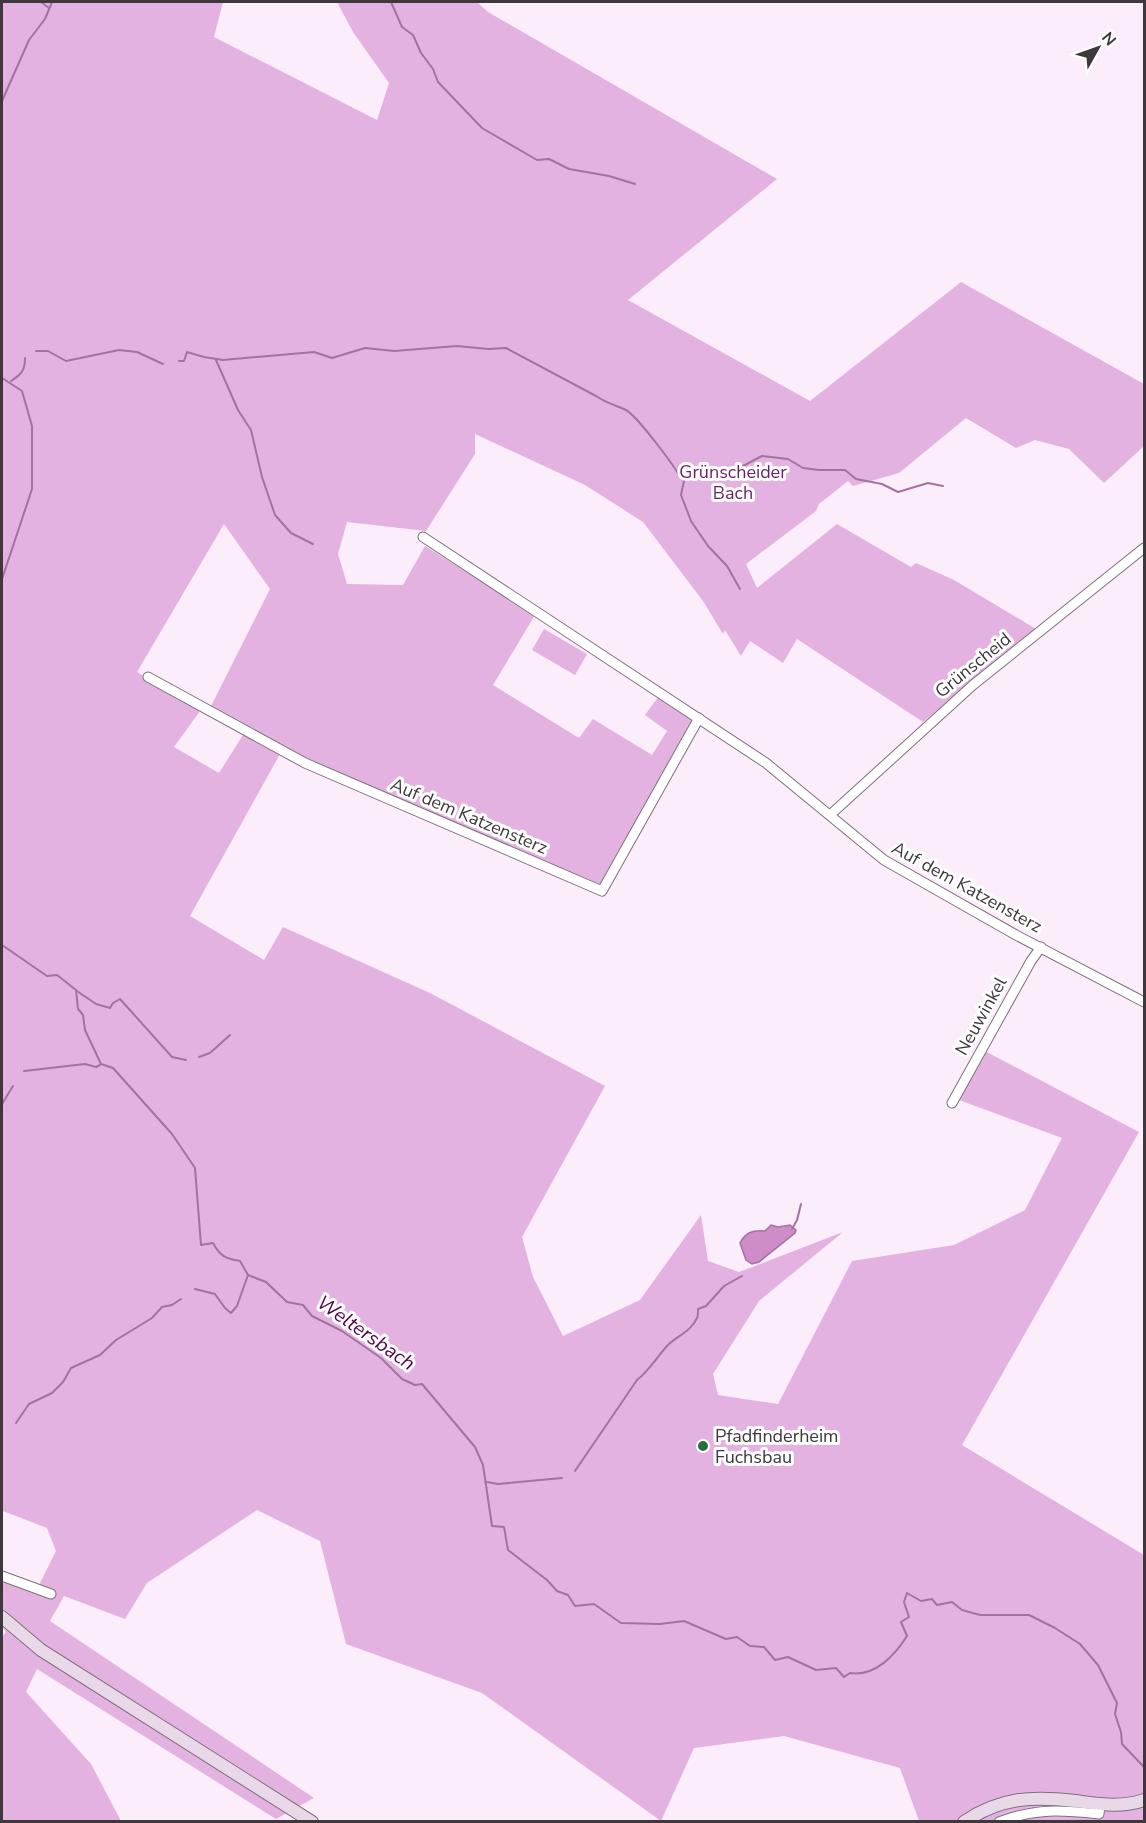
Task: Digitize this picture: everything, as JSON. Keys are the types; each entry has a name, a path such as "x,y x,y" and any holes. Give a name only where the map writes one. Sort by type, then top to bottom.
{"main road":[{"path":"2,1617 41,1650 312,1821"},
{"path":"964,1821 987,1808 1008,1801 1049,1798 1100,1805 1126,1804 1144,1800"}],"street":[{"name":"Auf dem Katzensterz","path":"423,537 766,763 884,860 1016,936 1144,1002"},
{"name":"Grünscheid","path":"830,815 973,685 1144,548"},
{"name":"Auf dem Katzensterz","path":"148,677 305,763 602,891 699,718"},
{"name":"Neuwinkel","path":"952,1103 1041,947"},
{"path":"2,1576 51,1594"},
{"path":"999,1821 1022,1813 1058,1810 1099,1814 1100,1805"}],"green space":[{"path":"2,2 223,2 214,37 377,120 389,83 353,32 337,2 477,2 488,12 777,179 628,300 810,401 961,282 1144,384 1144,446 1104,483 1069,449 1035,440 1016,448 966,418 899,473 853,486 848,481 819,504 816,511 746,564 757,588 837,524 911,567 916,563 954,580 1036,629 923,722 797,639 783,663 750,641 741,656 725,630 723,634 703,601 643,522 585,485 475,434 475,454 426,531 347,522 338,554 347,584 403,585 425,546 535,615 493,685 579,738 593,719 652,755 667,731 645,715 659,696 694,719 600,884 516,850 302,756 210,708 270,589 224,524 137,672 200,711 174,747 219,773 243,735 280,754 190,916 264,960 283,927 430,993 605,1086 522,1237 533,1277 563,1336 640,1300 701,1215 708,1261 739,1272 843,1232 759,1301 713,1374 718,1395 778,1404 852,1261 954,1245 1025,1210 1062,1138 959,1100 962,1089 983,1050 1139,1132 962,1445 1144,1555 1144,1821 919,1821 900,1768 784,1736 694,1748 661,1821 482,1693 346,1644 320,1541 257,1510 147,1583 125,1619 64,1596 50,1621 314,1798 276,1819 37,1669 26,1692 91,1764 121,1821 2,1821 2,1637 6,1632 2,1626 2,1579 45,1592 40,1583 56,1551 47,1528 3,1511 2,1514"},
{"path":"544,629 587,654 575,675 532,650"}],"shaded area":[{"path":"771,1225 778,1227 790,1225 796,1230 759,1262 752,1264 746,1260 740,1243 750,1232 765,1231"}],"waterway":[{"path":"41,2 49,8"},
{"path":"2,101 29,40 45,19 52,2"},
{"path":"391,2 402,27 413,35 438,82 482,128 537,160 549,159 569,169 609,176 635,184"},
{"name":"Grünscheider Bach","path":"179,361 184,361 187,352 223,360 314,352 332,358 365,348 394,351 457,346 506,348 626,410 646,430 679,475 707,479 739,468 762,456 788,459 803,468 845,470 856,479 882,484 898,492 928,483 943,486"},
{"name":"Grünscheider Bach","path":"36,351 48,351 66,361 119,350 137,352 163,364"},
{"name":"Grünscheider Bach","path":"11,381 22,371 25,358"},
{"path":"216,360 238,410 251,430 262,477 275,515 291,533 313,544"},
{"name":"Weltersbach","path":"2,378 22,391 32,426 32,489 2,579"},
{"path":"685,476 681,495 691,521 708,546 727,566 740,589"},
{"name":"Weltersbach","path":"2,945 47,976 57,975 76,990 78,1009 83,1015 85,1030 101,1064 113,1068 172,1134 195,1168 201,1245 213,1243 221,1254 240,1261 248,1275 266,1282 287,1302 303,1305 312,1316 342,1331 381,1358 402,1379 415,1385 422,1384 475,1447 483,1465 492,1526 504,1527 508,1550 547,1580 557,1591 568,1595 575,1606 594,1604 621,1623 660,1624 684,1621 726,1639 737,1637 750,1646 764,1647 775,1660 788,1657 816,1670 836,1668 844,1677 850,1673 868,1672 876,1668 902,1643 907,1636 901,1622 909,1617 904,1602 907,1593 921,1601 932,1599 937,1605 952,1602 962,1610 980,1615 1029,1615 1080,1644 1098,1665 1117,1703 1115,1714 1122,1744 1144,1767"},
{"path":"77,991 96,1004 110,1008 120,999 172,1057 186,1060"},
{"path":"199,1057 210,1053 230,1035"},
{"path":"24,1071 85,1064 96,1067 100,1065"},
{"path":"2,1104 13,1086"},
{"path":"792,1229 801,1204"},
{"path":"195,1289 215,1294 231,1313 237,1306 248,1275"},
{"path":"575,1471 637,1380 669,1344 692,1326 697,1318 698,1309 706,1306 724,1286 742,1276"},
{"path":"16,1423 29,1404 52,1393 63,1382 71,1368 100,1355 116,1340 152,1318 162,1307 172,1305 181,1299"},
{"path":"487,1482 498,1484 562,1478"}],"place":[{"name":"Pfadfinderheim Fuchsbau","path":"703,1446"}]}
